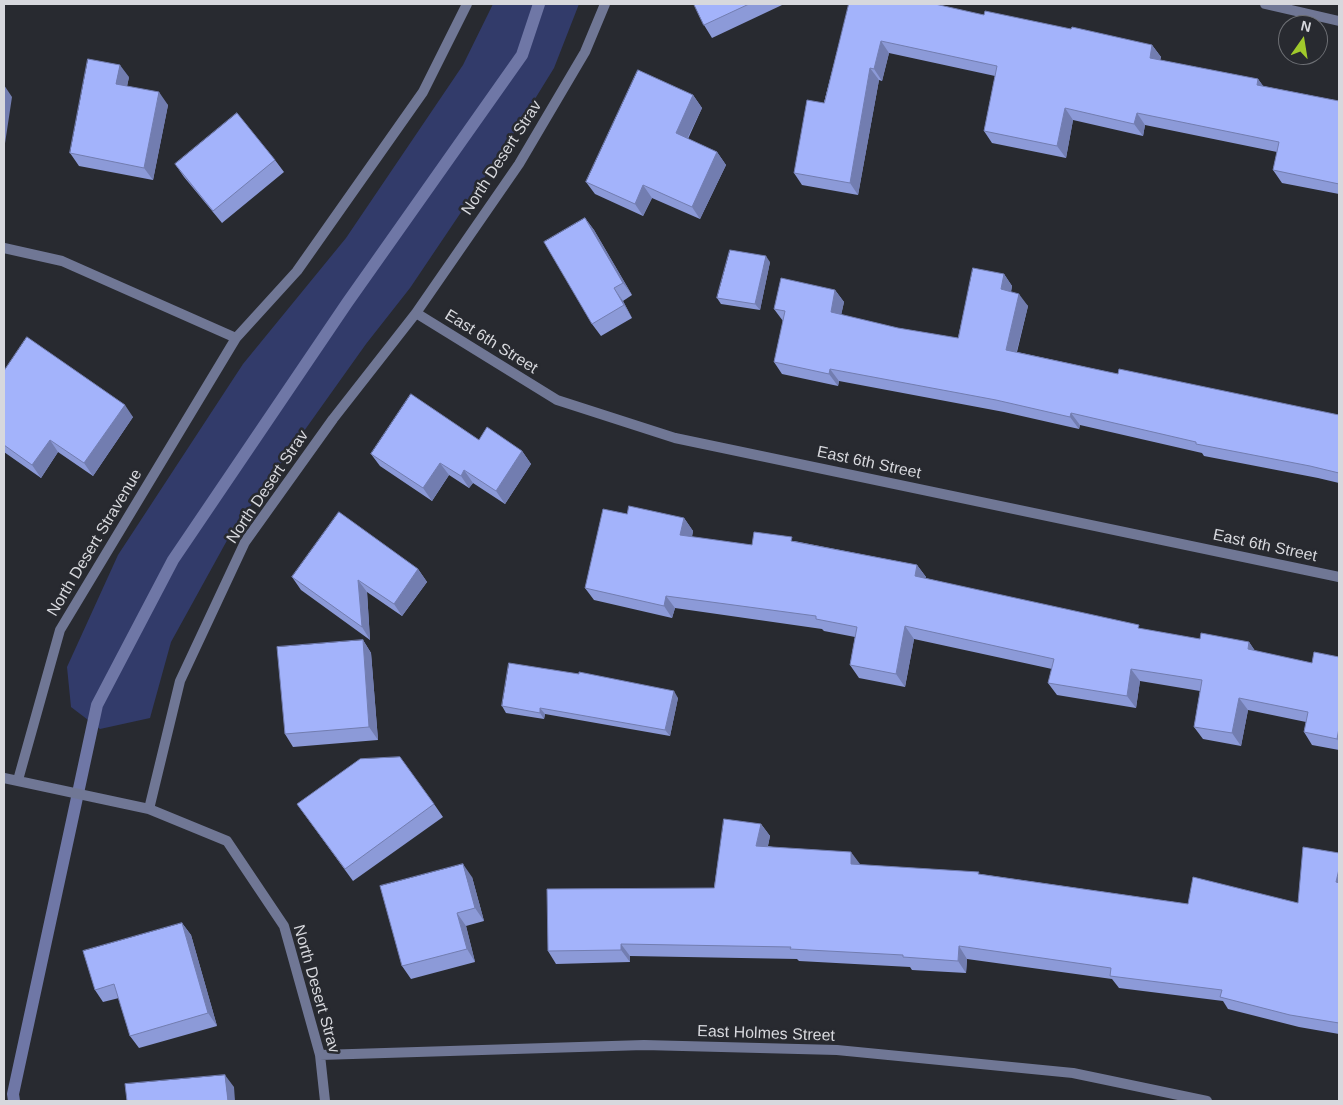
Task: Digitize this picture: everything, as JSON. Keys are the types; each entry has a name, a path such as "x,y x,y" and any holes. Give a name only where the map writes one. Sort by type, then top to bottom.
{"street":[{"path":"4,248 62,261 236,338 298,271 423,92 466,4"},
{"name":"North Desert Strav","path":"325,1101 320,1054 284,926 227,841 148,809 180,681 244,542 333,418 416,313 519,164 585,52 605,4"},
{"path":"1265,4 1339,21"},
{"name":"East 6th Street","path":"416,313 557,400 675,438 1339,577"},
{"name":"North Desert Stravenue","path":"18,780 60,630 236,338"},
{"path":"4,778 148,809"},
{"name":"East Holmes Street","path":"320,1054 644,1045 838,1050 1072,1073 1207,1101"}],"shaded area":[{"path":"493,4 579,4 554,68 509,141 410,288 366,344 230,535 171,642 150,718 100,729 71,707 67,667 118,555 243,364 346,238 463,65"}],"building":[{"path":"694,4 749,4 704,25"},
{"path":"849,4 935,4 984,15 985,11 1071,29 1072,27 1152,45 1150,58 1258,79 1257,85 1339,101 1339,184 1273,170 1279,142 1137,113 1134,124 1065,108 1057,146 984,131 997,66 881,41 874,69 870,68 850,183 794,173 807,100 824,103"},
{"path":"88,59 120,65 116,84 159,92 144,168 70,153"},
{"path":"638,70 693,95 676,133 717,152 692,207 643,185 635,204 586,182"},
{"path":"237,113 275,160 213,211 175,164"},
{"path":"585,218 623,283 614,288 624,305 592,324 544,242"},
{"path":"730,250 766,256 755,304 717,298"},
{"path":"973,268 1004,274 1001,289 1019,294 1006,350 1118,374 1119,369 1339,415 1339,473 1196,444 1196,442 1071,413 1070,417 996,400 830,369 829,374 774,362 785,311 774,309 781,278 835,290 831,312 898,328 958,338"},
{"path":"27,337 125,405 84,463 50,440 32,465 4,445 4,371"},
{"path":"411,394 479,440 487,427 522,451 496,491 464,470 461,476 440,463 423,488 371,454"},
{"path":"629,506 684,518 680,535 752,545 754,532 792,537 791,541 917,565 915,576 1139,625 1138,628 1200,639 1201,633 1249,642 1248,649 1312,663 1314,652 1339,657 1339,728 1337,739 1304,732 1308,712 1239,698 1232,733 1194,727 1202,680 1131,669 1127,696 1048,683 1054,659 905,626 896,674 850,665 857,627 816,619 816,616 666,596 664,606 585,588 603,509 627,514"},
{"path":"339,512 418,569 394,604 358,580 362,627 292,577"},
{"path":"363,640 369,727 285,734 277,647"},
{"path":"509,663 579,674 579,672 674,691 665,730 540,708 540,713 502,706"},
{"path":"400,757 434,804 345,869 297,804 360,759"},
{"path":"724,819 761,824 756,846 851,852 851,864 979,872 978,874 1188,904 1193,877 1298,903 1303,847 1339,853 1339,869 1336,882 1339,883 1339,1023 1290,1015 1220,997 1222,990 1110,976 1111,968 959,946 958,961 903,957 903,955 790,949 791,947 621,944 621,950 548,951 547,889 714,888"},
{"path":"463,864 475,908 457,913 467,949 402,966 380,886"},
{"path":"182,923 208,1013 130,1036 114,984 95,990 83,951"},
{"path":"225,1075 228,1101 127,1101 125,1084"}],"waterway":[{"path":"14,1101 13,1094 97,705 173,560 347,303 522,55 539,4"}]}
